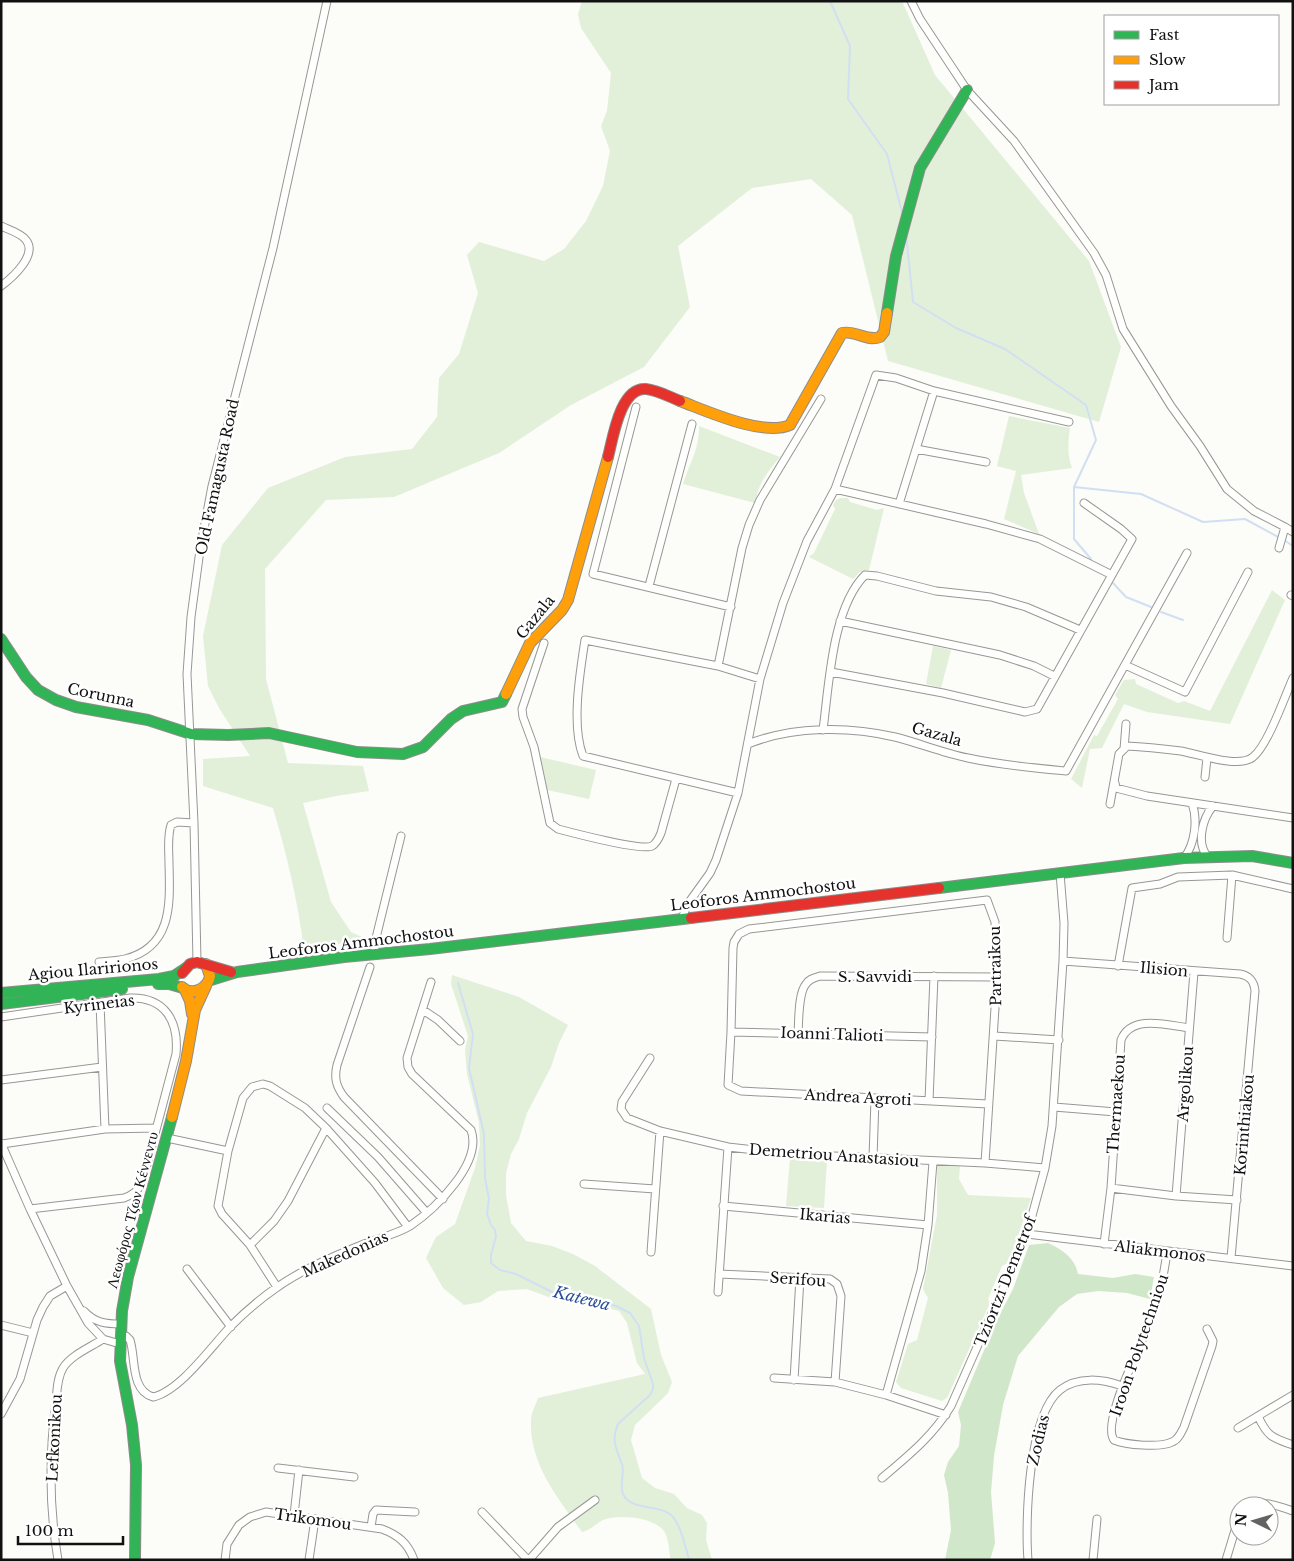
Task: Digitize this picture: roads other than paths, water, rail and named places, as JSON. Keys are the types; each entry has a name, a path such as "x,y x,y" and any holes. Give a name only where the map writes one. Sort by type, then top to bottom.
{"main road":[{"name":"Gazala","path":"191,734 233,736 261,732 294,737 344,751 404,754 422,748 433,740 457,715 467,709 493,706 502,702 530,643 558,615 568,600 622,407 627,397 632,392 646,389 747,425 783,428 790,426 842,334 851,331 871,339 882,336 901,234 920,168 923,160 941,136 952,113 967,90"},
{"name":"Corunna","path":"1,639 22,674 31,684 44,694 60,702 130,716 191,734"},
{"name":"Leoforos Ammochostou","path":"209,983 237,972 344,957 430,949 1184,858 1252,857 1293,864"},
{"name":"Leoforos Ammochostou","path":"202,963 220,970 237,972"},
{"path":"202,963 210,970 209,983 197,1003 193,1018 190,1001 180,978 190,964 202,963"},
{"name":"Agiou Ilaririonos","path":"1,993 159,979 174,976 186,968"},
{"path":"184,989 194,992 209,983"},
{"name":"Agiou Ilaririonos","path":"1,1004 83,995 152,984 169,984 184,989"},
{"name":"Λεωφόρος Τζων Κέννεντυ","path":"135,1560 136,1466 132,1424 121,1371 121,1324 128,1278 167,1138 186,1061 193,1018"}],"street":[{"name":"Old Famagusta Road","path":"202,963 187,674 190,617 212,486 272,248 327,1"},
{"path":"912,1 920,18 967,90 1014,141 1094,253 1106,274 1122,329 1227,489 1254,511 1293,532"},
{"path":"1,226 26,239 30,247 22,267 1,286"},
{"path":"682,919 687,905 713,867 738,793 760,679 783,603 807,541 835,489 876,374 896,378 934,391 1069,422"},
{"path":"900,504 934,391"},
{"path":"718,666 742,548 749,525 759,502 821,399"},
{"path":"636,407 594,574 731,607"},
{"path":"649,586 692,424"},
{"path":"916,449 986,462"},
{"path":"835,489 986,524 1040,539 1112,575"},
{"path":"831,672 943,693 1025,712 1037,709 1132,539 1084,503"},
{"path":"1279,548 1285,528"},
{"path":"1187,553 1125,665 1185,692 1248,572"},
{"path":"823,730 840,621 856,584 865,575 877,576 936,591 991,597 1026,607 1080,630"},
{"path":"840,621 1000,655 1034,666 1054,676"},
{"path":"738,793 583,756 578,731 578,694 585,640 718,666 760,679"},
{"path":"544,643 522,706 522,713 534,747 550,823 558,830 638,847 652,846 661,834 676,779"},
{"name":"Gazala","path":"748,744 764,738 806,731 845,729 893,736 968,758 1066,771 1125,665"},
{"path":"1110,804 1119,754 1128,746 1180,751 1207,758 1244,762 1251,759 1266,738 1293,678"},
{"path":"1124,749 1126,724"},
{"path":"1205,777 1207,758"},
{"path":"1115,782 1116,788 1126,792 1293,818"},
{"path":"1184,858 1190,849 1194,829 1195,814 1192,803"},
{"path":"1208,857 1203,850 1202,838 1205,818 1212,806"},
{"path":"99,962 133,956 151,946 159,936 167,920 170,902 169,830 173,823 194,823"},
{"path":"375,954 374,942 401,836"},
{"name":"Tziortzi Demetrof","path":"882,1478 918,1448 946,1415 1027,1234 1045,1168 1054,1107 1064,922 1060,873"},
{"path":"1228,938 1232,875"},
{"path":"1118,966 1132,888 1160,884 1178,877 1232,875 1293,889"},
{"name":"Partraikou","path":"731,1032 733,948 739,934 749,929 987,900 995,922 997,977 985,1163"},
{"name":"Ilision","path":"1063,961 1244,975 1252,980 1255,991"},
{"path":"370,967 335,1076 336,1084 344,1097 443,1199"},
{"name":"Argolikou","path":"1176,1196 1194,972"},
{"name":"S. Savvidi","path":"798,1033 802,991 807,981 820,976 997,977"},
{"path":"929,1101 934,976"},
{"path":"431,982 423,1010 438,1020 460,1041"},
{"name":"Korinthiakou","path":"1231,1258 1238,1200 1255,991"},
{"name":"Kyrineias","path":"1,1017 130,998 150,1000 160,1005 172,1020 176,1037 176,1054 139,1189 132,1195 120,1198 30,1209"},
{"path":"100,1002 104,1129"},
{"name":"Makedonias","path":"120,1340 126,1336 131,1343 140,1387 145,1394 153,1397 162,1395 176,1384 248,1310 277,1287 327,1259 408,1227 443,1199 469,1162 474,1148 473,1135 471,1130 409,1070 407,1058 423,1010"},
{"name":"Thermaekou","path":"1104,1244 1111,1188 1121,1040 1128,1028 1141,1023 1189,1028"},
{"name":"Ioanni Talioti","path":"731,1032 932,1038"},
{"name":"Andrea Agroti","path":"731,1032 728,1085 742,1091 988,1104"},
{"path":"994,1036 1058,1040"},
{"name":"Demetriou Anastasiou","path":"650,1058 622,1102 621,1109 627,1118 660,1131 728,1147 788,1154 985,1163 1045,1168"},
{"path":"1,1080 102,1067"},
{"path":"277,1287 250,1245 218,1209 219,1194 228,1150 243,1098 247,1091 256,1085 268,1085 305,1108 326,1128 375,1183 408,1227"},
{"path":"873,1158 875,1099"},
{"path":"1054,1107 1116,1112"},
{"path":"327,1108 378,1157 426,1212"},
{"path":"120,1340 103,1339 88,1323 30,1209 1,1143 104,1129 156,1128"},
{"path":"250,1245 274,1221 288,1201 326,1128"},
{"path":"651,1252 660,1131"},
{"path":"167,1138 228,1150"},
{"path":"718,1292 728,1147"},
{"path":"886,1395 921,1271 928,1225 932,1162"},
{"path":"584,1184 655,1189"},
{"path":"1111,1188 1176,1196 1238,1200"},
{"name":"Ikarias","path":"723,1206 928,1225"},
{"name":"Aliakmonos","path":"1027,1234 1293,1266"},
{"name":"Iroon Polytechniou","path":"1167,1252 1159,1294 1122,1386 1111,1426 1112,1438 1120,1442 1151,1445 1170,1443 1177,1439 1184,1427 1212,1346 1212,1337 1207,1329"},
{"path":"187,1269 231,1326"},
{"name":"Serifou","path":"719,1274 830,1280 835,1282 839,1286 841,1296 835,1382"},
{"path":"794,1380 800,1278"},
{"path":"1,1414 5,1400 20,1380 37,1320 47,1300 54,1293 68,1286"},
{"path":"79,1306 90,1317 100,1322 121,1324"},
{"path":"1,1325 33,1333"},
{"name":"Lefkonikou","path":"58,1560 51,1467 54,1416 59,1377 67,1363 103,1339"},
{"path":"774,1378 835,1382 886,1395 946,1415"},
{"name":"Zodias","path":"1028,1560 1027,1514 1030,1477 1040,1427 1048,1404 1060,1390 1074,1383 1099,1380 1122,1386"},
{"path":"1238,1428 1284,1399 1293,1396"},
{"path":"1258,1416 1268,1434 1293,1445"},
{"path":"278,1468 354,1477"},
{"path":"294,1516 299,1470"},
{"path":"482,1512 528,1560 558,1527 595,1500"},
{"path":"1279,1507 1293,1511"},
{"path":"371,1527 376,1510 415,1512"},
{"name":"Trikomou","path":"225,1560 229,1540 239,1525 266,1512 371,1527 390,1532 403,1540 414,1560"},
{"path":"309,1560 315,1519"},
{"path":"1093,1560 1096,1519"},
{"path":"1226,1560 1230,1546"}],"waterway":[{"path":"830,1 850,46 848,99 887,154 902,212"},
{"path":"906,234 913,302 956,328 1005,349 1086,405 1096,440 1074,487 1074,539 1091,559"},
{"path":"1074,487 1141,494 1203,522 1245,519 1280,538"},
{"path":"1284,540 1293,546"},
{"path":"1113,583 1126,597 1151,607"},
{"path":"1161,612 1183,620"},
{"name":"Katewa","path":"458,983 473,1034 469,1068 484,1134 485,1178 489,1199 487,1214 496,1236 491,1263 500,1270 516,1274 552,1292 616,1306 630,1313 639,1326 644,1358 653,1389 650,1395 618,1424 616,1429 615,1444 623,1468 622,1490 627,1500 661,1510 673,1517 681,1531 689,1560"}]}
